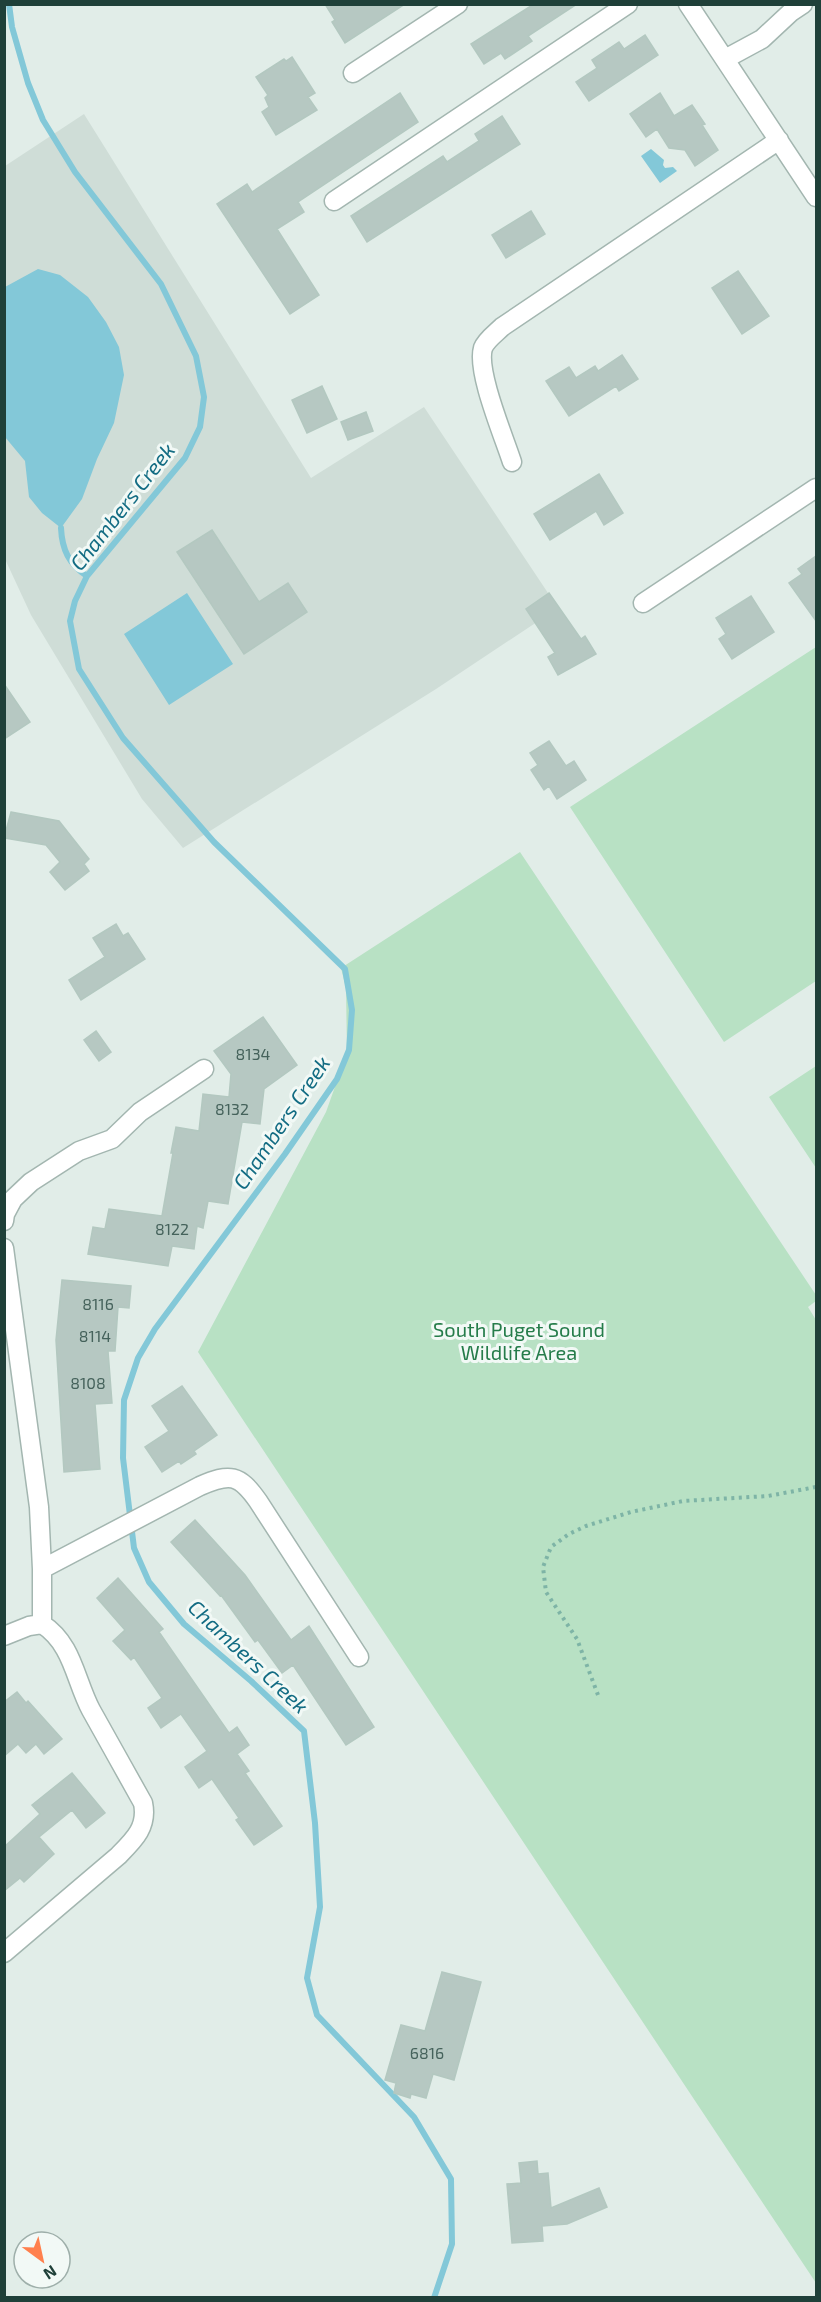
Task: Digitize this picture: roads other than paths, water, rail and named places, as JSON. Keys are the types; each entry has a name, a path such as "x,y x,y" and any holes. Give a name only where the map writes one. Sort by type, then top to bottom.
{"street":[{"path":"352,73 458,4"},
{"path":"334,201 628,4"},
{"path":"688,4 816,197"},
{"path":"725,59 762,39 803,4"},
{"path":"512,462 483,376 484,347 491,337 501,327 779,140"},
{"path":"643,603 816,488"},
{"path":"4,1221 13,1199 30,1182 80,1151 112,1139 140,1112 204,1069"},
{"path":"4,1248 39,1507 42,1624"},
{"path":"42,1569 216,1479 227,1476 242,1482 258,1501 359,1657"},
{"path":"4,1636 29,1626 42,1624 53,1631 62,1642 90,1708 143,1803 144,1820 134,1839 118,1856 4,1953"}],"water":[{"path":"651,149 664,160 665,168 673,167 677,171 660,183 641,156"},
{"path":"38,269 60,275 88,297 106,322 119,347 124,375 114,423 82,499 61,528 42,513 29,497 25,461 5,437 5,287"},
{"path":"187,593 233,664 169,705 124,634"}],"waterway":[{"name":"Chambers Creek","path":"9,4 12,27 28,83 43,120 75,172 161,284 196,356 204,397 200,427 185,458 87,576 75,601 70,621 79,669 123,738 214,842 345,969 352,1010 349,1050 337,1079 285,1154 155,1329 138,1358 124,1400 123,1458 134,1548 149,1582 184,1624 251,1681 304,1731 315,1823 320,1907 307,1978 317,2015 414,2117 451,2179 452,2244 434,2298"},
{"path":"61,528 68,556 75,567 87,576"}],"park label":[{"name":"South Puget Sound Wildlife Area","path":"519,1342"}]}
